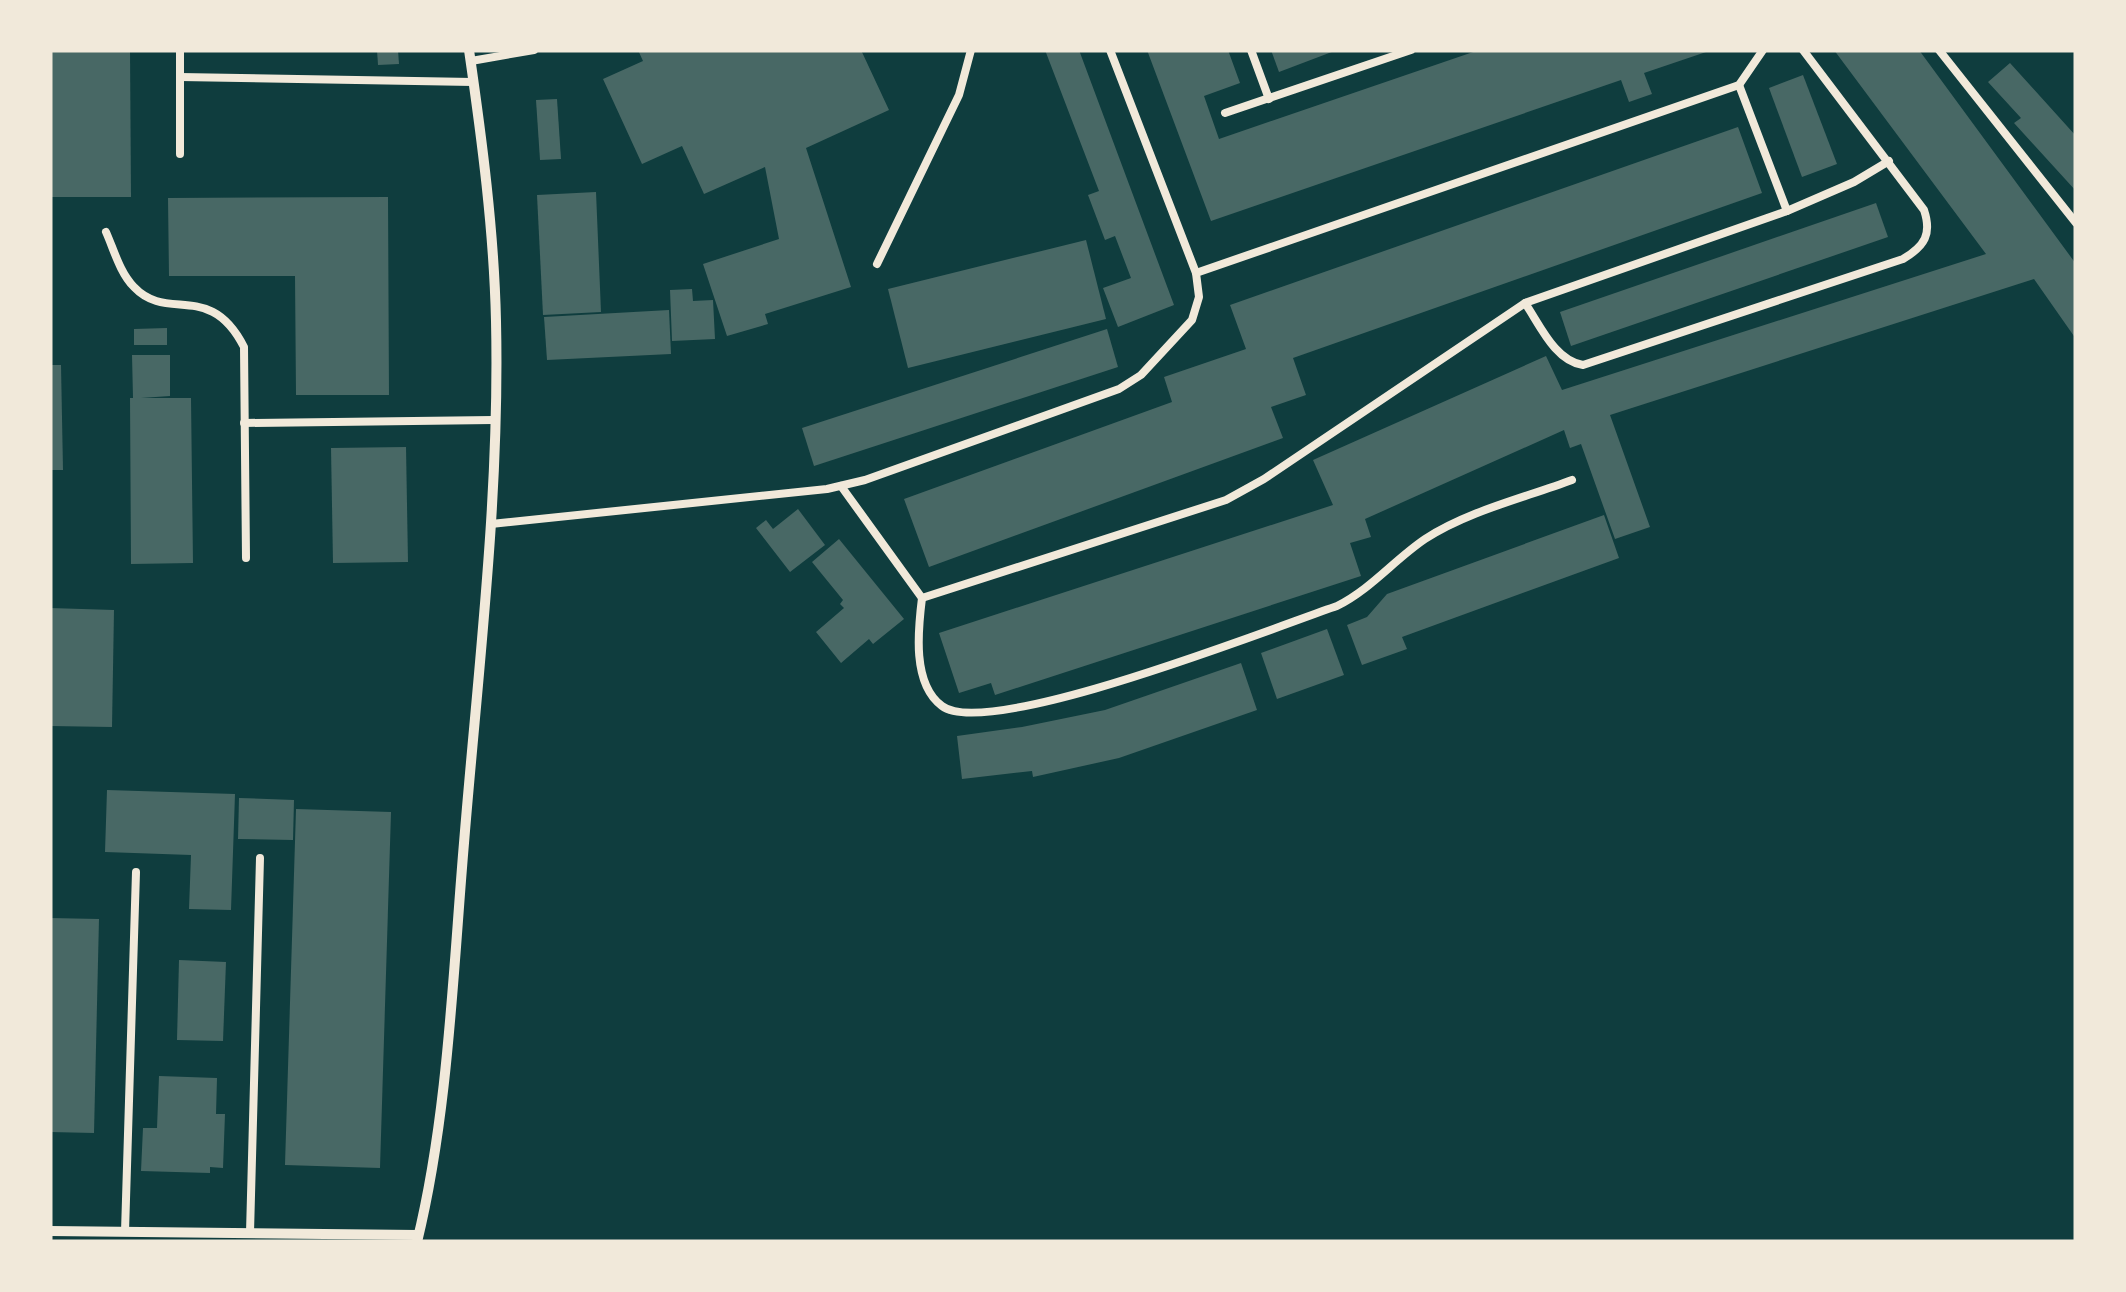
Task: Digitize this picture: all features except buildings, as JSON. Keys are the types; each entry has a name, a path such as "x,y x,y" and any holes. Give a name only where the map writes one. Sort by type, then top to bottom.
{"street":[{"path":"50,1231 418,1238 450,1008 491,524 496,321 485,173 470,55"}],"lane":[{"path":"180,50 180,154"},
{"path":"470,55 534,50"},
{"path":"877,264 959,95 971,50"},
{"path":"491,524 741,500 842,486 1092,402 1141,375 1192,320 1200,297 1196,273 1110,50"},
{"path":"1251,50 1269,98"},
{"path":"1196,273 1739,85 1763,50"},
{"path":"1525,303 1562,356 1582,365 1904,259 1918,250 1926,240 1929,225 1924,210 1803,50"},
{"path":"1939,50 2076,223"},
{"path":"1226,114 1408,51"},
{"path":"180,77 474,82"},
{"path":"1739,85 1787,211"},
{"path":"922,598 1226,500 1264,479 1525,303 1787,211 1890,162"},
{"path":"106,232 135,289 152,299 206,308 231,322 244,347 246,558"},
{"path":"244,423 494,420"},
{"path":"842,486 922,598 918,643 926,680 933,697 956,713 1004,711 1105,686 1337,606 1447,526 1572,480"},
{"path":"250,1234 260,858"},
{"path":"124,1232 136,872"}]}
